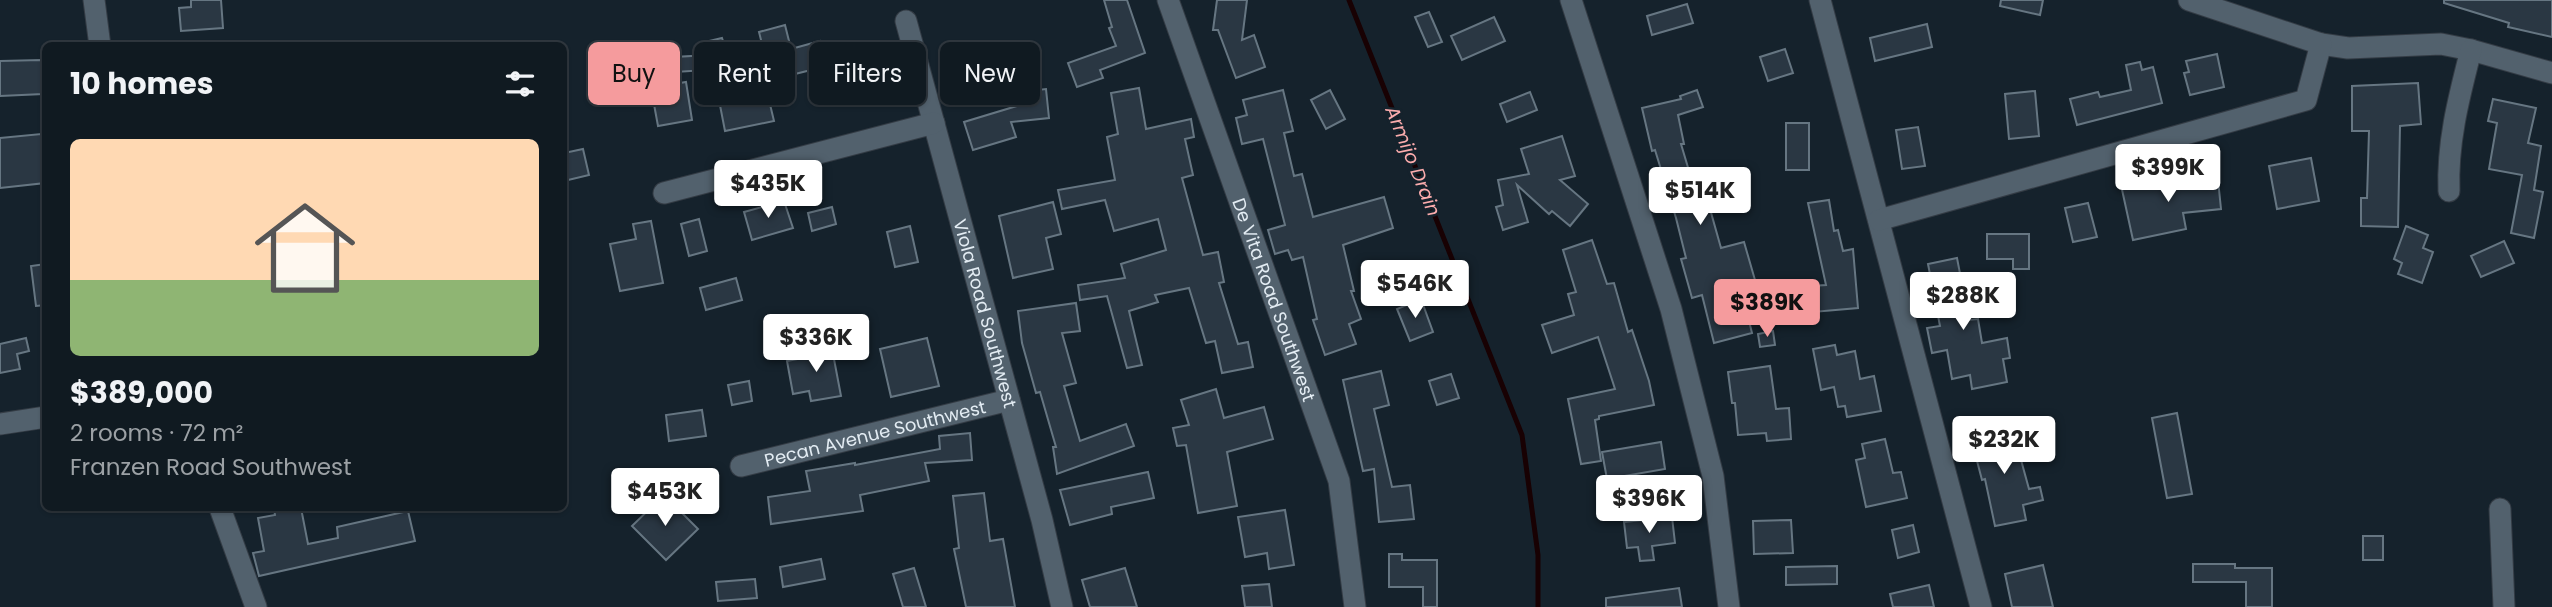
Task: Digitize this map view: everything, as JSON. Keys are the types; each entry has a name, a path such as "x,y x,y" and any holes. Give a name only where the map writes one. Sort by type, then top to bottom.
{"street":[{"path":"94,0 99,42"},
{"name":"De Vita Road Southwest","path":"1168,0 1339,481 1355,607"},
{"path":"1572,0 1671,309 1713,476 1729,607"},
{"path":"1820,0 1981,607"},
{"path":"2189,0 2321,44 2348,48 2441,44 2552,73"},
{"name":"Viola Road Southwest","path":"906,21 1042,520 1062,607"},
{"path":"1879,220 2306,100 2321,44"},
{"path":"2449,191 2453,125 2471,50"},
{"path":"664,193 934,123"},
{"name":"Pecan Avenue Southwest","path":"741,466 1009,400"},
{"path":"0,424 42,418"},
{"path":"2500,509 2504,607"},
{"path":"221,511 256,607"}],"building":[{"path":"191,0 221,0 223,28 181,31 179,8 191,7"},
{"path":"1104,0 1127,0 1145,53 1100,70 1103,78 1077,87 1068,63 1116,46 1109,28 1112,27"},
{"path":"1217,0 1247,0 1242,40 1254,35 1265,67 1236,78 1218,30 1213,30"},
{"path":"2001,0 2043,0 2040,15 2000,6"},
{"path":"2444,0 2552,0 2552,37 2508,27 2509,23 2444,3"},
{"path":"1687,4 1693,23 1652,35 1647,16"},
{"path":"1429,12 1442,42 1428,47 1415,17"},
{"path":"1494,17 1505,41 1462,60 1451,36"},
{"path":"1927,24 1932,47 1875,61 1870,38"},
{"path":"785,25 789,42 762,42 759,32"},
{"path":"722,38 723,42 705,42"},
{"path":"809,44 809,70 795,74 795,48"},
{"path":"1785,49 1793,73 1768,81 1760,57"},
{"path":"2217,54 2224,87 2190,95 2184,73 2189,72 2186,61"},
{"path":"694,56 694,71 680,72 680,57"},
{"path":"41,60 42,94 0,96 0,61"},
{"path":"2140,62 2142,70 2153,67 2162,103 2077,125 2070,99 2098,92 2100,97 2131,90 2126,65"},
{"path":"686,82 692,120 658,126 654,105 680,105 680,83"},
{"path":"2418,83 2421,124 2400,126 2398,227 2361,226 2361,198 2367,198 2369,131 2352,131 2352,86"},
{"path":"1139,88 1146,129 1191,119 1194,137 1185,139 1193,175 1182,178 1203,255 1218,252 1224,282 1219,283 1238,344 1248,342 1253,367 1222,373 1215,341 1206,343 1189,288 1155,295 1158,302 1129,311 1142,365 1127,368 1107,296 1080,300 1078,285 1125,278 1121,264 1166,250 1158,219 1114,231 1105,200 1062,209 1058,190 1115,180 1107,137 1118,134 1111,93"},
{"path":"1046,89 1049,118 1011,122 1016,137 973,150 964,122 1020,105 1040,105 1040,90"},
{"path":"1283,90 1293,131 1284,133 1294,176 1302,174 1313,217 1384,197 1393,228 1343,245 1354,291 1351,291 1361,319 1349,324 1356,344 1325,355 1313,320 1317,319 1303,257 1292,260 1288,250 1275,254 1268,230 1285,225 1263,139 1242,144 1236,118 1247,115 1243,100"},
{"path":"1330,90 1345,119 1326,129 1311,100"},
{"path":"1697,90 1703,107 1678,115 1684,144 1681,144 1701,211 1710,209 1721,248 1744,242 1755,280 1740,285 1752,333 1714,343 1702,295 1692,298 1681,259 1686,258 1676,218 1655,150 1652,151 1642,108 1681,99 1680,96"},
{"path":"2035,91 2039,136 2009,139 2005,94"},
{"path":"1530,92 1537,110 1507,122 1500,104"},
{"path":"2493,99 2536,108 2528,143 2541,146 2534,190 2543,192 2534,238 2511,233 2522,175 2489,169 2497,123 2488,121"},
{"path":"720,105 770,105 774,121 725,131"},
{"path":"1786,123 1809,123 1809,170 1786,170"},
{"path":"1918,127 1925,166 1902,169 1896,130"},
{"path":"41,134 42,183 0,188 0,138"},
{"path":"1562,136 1575,176 1560,180 1588,204 1570,226 1552,211 1549,214 1517,185 1528,222 1503,230 1496,207 1503,205 1498,180 1529,174 1521,149"},
{"path":"583,149 589,175 567,180 567,152"},
{"path":"2311,158 2319,201 2277,209 2269,166"},
{"path":"2217,170 2221,209 2183,213 2186,229 2133,240 2121,185 2161,177 2163,190 2192,184 2191,173"},
{"path":"1829,200 1834,231 1838,230 1843,251 1853,249 1858,308 1813,312 1811,286 1826,285 1808,203"},
{"path":"784,201 793,228 752,240 744,212"},
{"path":"1053,202 1061,234 1046,238 1053,269 1013,278 999,216"},
{"path":"2088,203 2097,237 2073,242 2065,208"},
{"path":"832,207 836,224 812,231 808,213"},
{"path":"699,219 707,251 689,256 681,224"},
{"path":"651,221 663,283 620,291 610,244 636,239 633,224"},
{"path":"910,226 918,262 895,267 887,232"},
{"path":"2406,226 2428,235 2423,248 2433,252 2422,283 2398,274 2402,263 2394,259"},
{"path":"1987,234 2029,234 2029,269 2013,269 2013,259 1987,259"},
{"path":"1592,240 1607,284 1614,283 1628,332 1632,330 1654,405 1599,416 1599,419 1595,420 1601,461 1581,464 1568,399 1615,389 1598,337 1552,353 1542,325 1574,315 1568,294 1576,292 1563,250"},
{"path":"2504,241 2514,263 2481,277 2471,256"},
{"path":"1957,258 1969,320 1978,319 1982,343 2007,338 2010,358 2003,359 2007,382 1972,389 1970,375 1952,379 1947,350 1932,353 1927,328 1940,326 1928,264"},
{"path":"42,265 42,305 36,306 31,266"},
{"path":"736,278 742,300 706,310 700,288"},
{"path":"1421,299 1433,332 1410,341 1397,309"},
{"path":"1076,303 1080,331 1062,333 1076,383 1064,386 1080,441 1126,424 1134,446 1057,474 1053,447 1056,447 1040,392 1036,393 1022,343 1018,311"},
{"path":"1773,331 1775,345 1760,347 1758,334"},
{"path":"26,338 29,351 17,354 20,369 0,373 0,344"},
{"path":"830,338 841,396 811,401 809,391 793,394 787,361 819,355 816,340"},
{"path":"927,338 939,386 891,397 880,349"},
{"path":"1835,345 1837,355 1855,351 1860,379 1874,376 1881,411 1847,417 1845,406 1838,407 1834,387 1821,390 1813,349"},
{"path":"1770,366 1776,409 1789,408 1791,439 1767,441 1766,433 1738,435 1728,372"},
{"path":"1381,371 1389,405 1374,409 1392,487 1410,485 1414,519 1379,522 1374,469 1363,471 1343,380"},
{"path":"1451,374 1459,398 1437,405 1429,381"},
{"path":"749,381 752,401 732,405 728,385"},
{"path":"1216,389 1224,418 1264,407 1273,439 1227,452 1237,506 1198,513 1186,445 1177,446 1173,428 1189,425 1181,400"},
{"path":"702,410 706,436 669,441 666,415"},
{"path":"2177,413 2192,494 2167,498 2152,418"},
{"path":"2012,427 2029,489 2040,487 2043,500 2023,505 2026,520 1995,526 1985,479 1982,480 1971,438"},
{"path":"970,433 972,460 925,463 929,481 860,495 863,511 771,524 768,497 810,491 806,471 940,449 939,436"},
{"path":"1885,439 1893,473 1901,472 1907,498 1866,507 1856,460 1865,458 1862,444"},
{"path":"1661,442 1665,469 1607,479 1602,452"},
{"path":"1148,472 1154,498 1111,507 1112,514 1070,525 1060,490"},
{"path":"984,493 990,541 1003,539 1015,607 966,607 954,549 959,548 953,496"},
{"path":"664,495 698,529 666,560 632,526"},
{"path":"1285,510 1294,565 1269,569 1267,553 1245,557 1238,517"},
{"path":"274,511 302,511 308,544 338,538 337,527 408,511 415,541 259,576 253,553 264,551 258,518 275,515"},
{"path":"1672,517 1675,543 1652,546 1654,560 1640,561 1638,547 1627,548 1624,522"},
{"path":"1791,520 1793,553 1754,554 1753,521"},
{"path":"1913,525 1919,552 1898,558 1892,530"},
{"path":"2363,536 2383,536 2383,560 2363,560"},
{"path":"1389,554 1402,554 1402,560 1437,560 1437,607 1423,607 1423,587 1389,587"},
{"path":"821,559 825,579 783,587 780,567"},
{"path":"2193,564 2235,564 2235,568 2272,568 2272,607 2246,607 2246,582 2193,582"},
{"path":"2043,565 2053,607 2012,607 2005,574"},
{"path":"1837,566 1837,584 1786,585 1786,567"},
{"path":"914,568 926,607 903,607 893,574"},
{"path":"1125,568 1137,607 1090,607 1082,580"},
{"path":"755,579 757,598 718,601 716,582"},
{"path":"1269,584 1272,607 1245,607 1242,586"},
{"path":"1929,585 1934,607 1893,607 1890,594"},
{"path":"1679,588 1682,607 1606,607 1606,598"}],"waterway":[{"name":"Armijo Drain","path":"1349,0 1522,435 1538,555 1538,607"}]}
